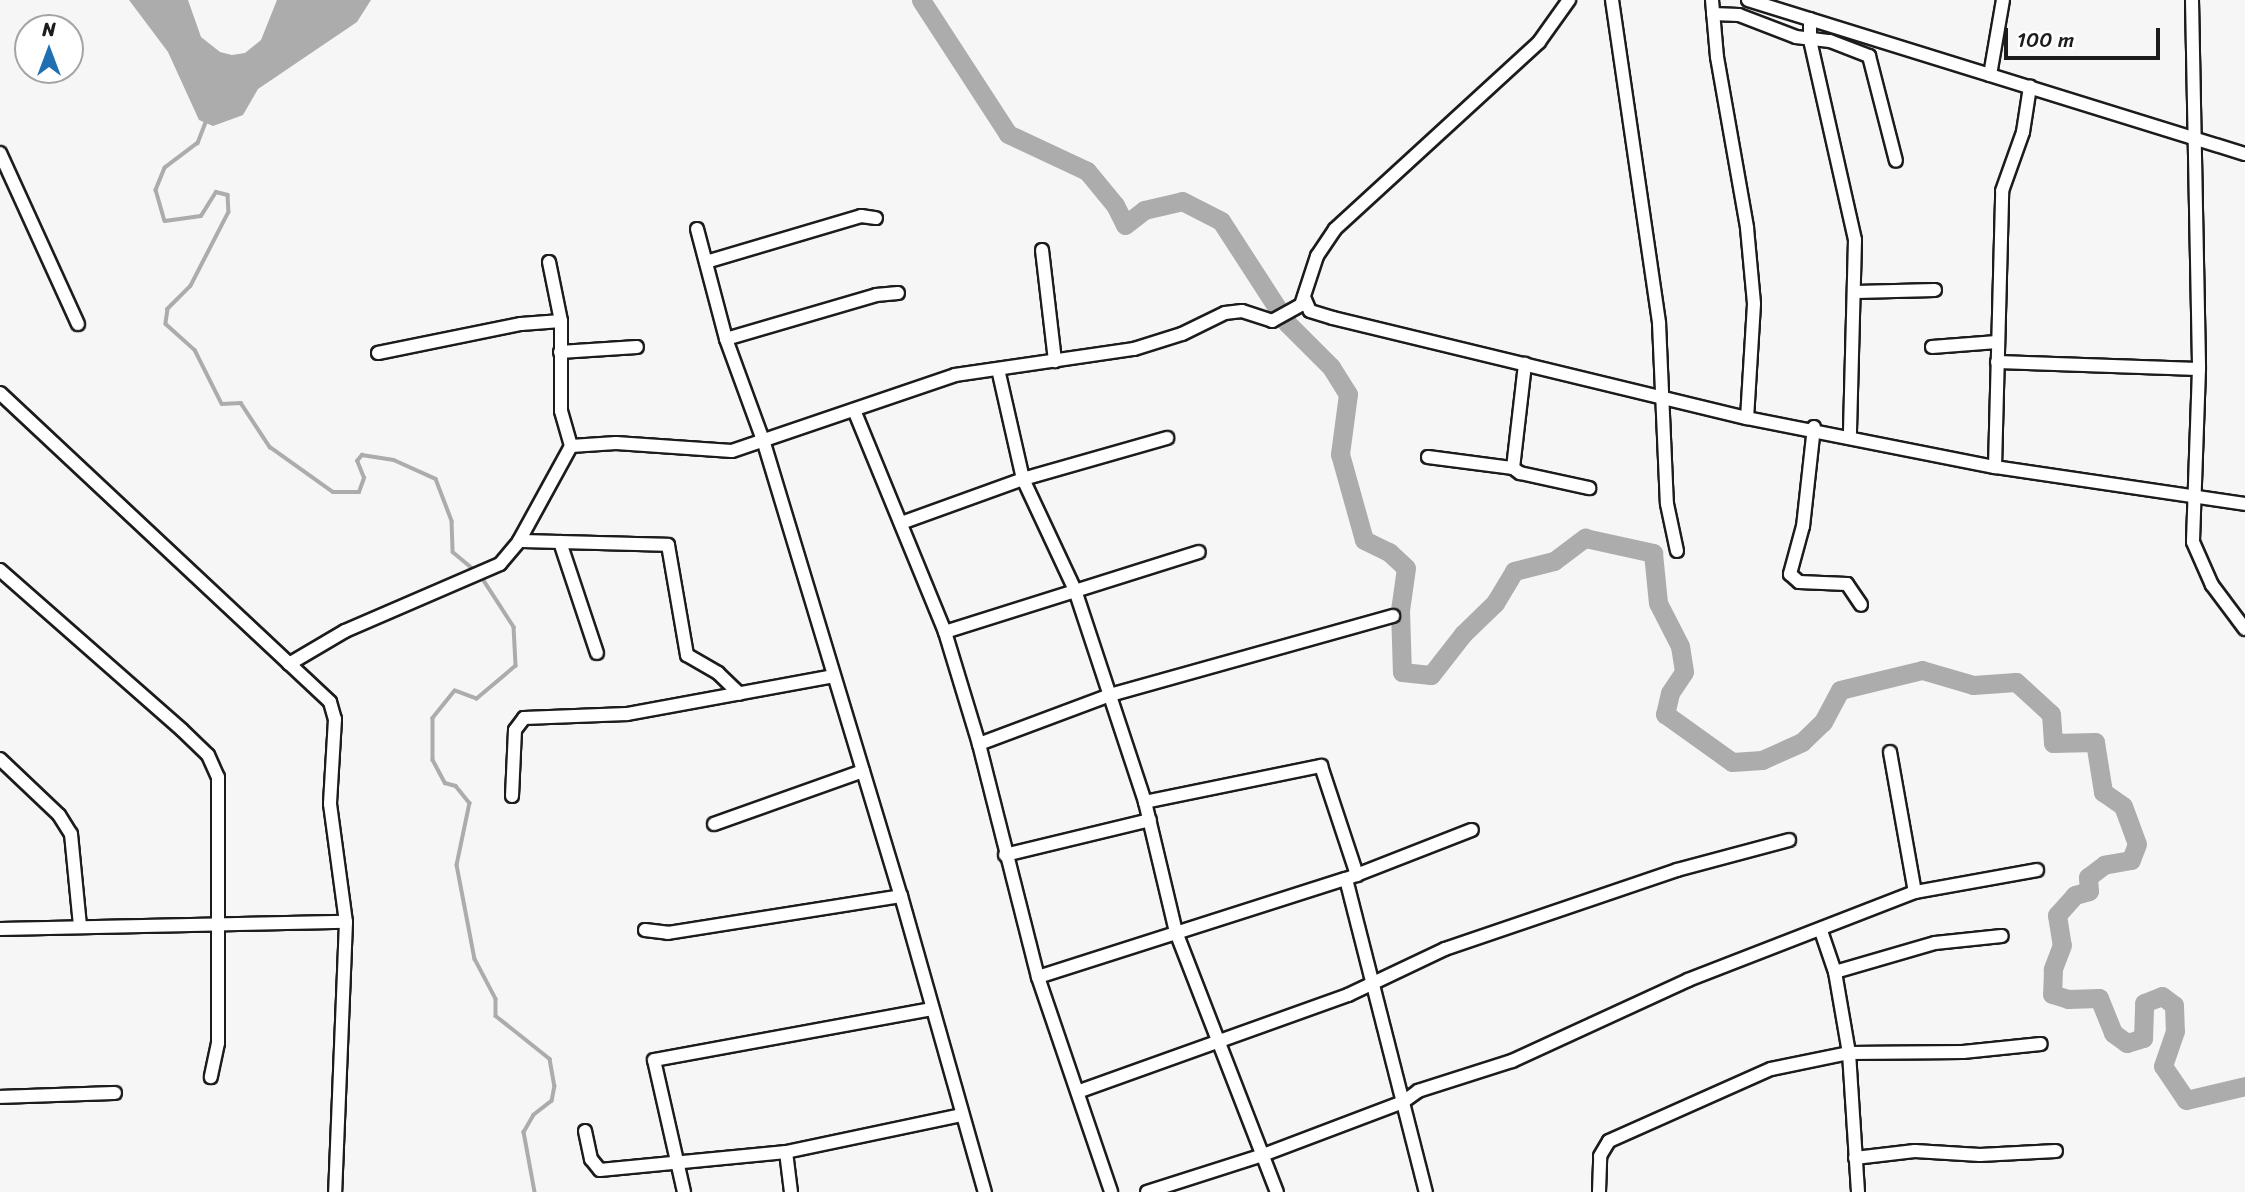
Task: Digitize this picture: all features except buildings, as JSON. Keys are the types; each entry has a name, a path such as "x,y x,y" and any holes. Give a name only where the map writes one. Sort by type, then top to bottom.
{"street":[{"path":"571,446 616,443 721,452 764,443 932,381 1135,349 1182,334 1225,313 1242,311 1272,321 1303,301 1317,256 1335,229 1539,42 1569,0"},
{"path":"1612,0 1659,323 1667,504 1676,551"},
{"path":"1712,0 1747,228 1754,304 1747,418"},
{"path":"1748,0 2245,154"},
{"path":"1990,75 2003,0"},
{"path":"2192,0 2199,369 2193,542 2200,562 2245,629"},
{"path":"1713,15 1739,15 1810,40 1830,41 1869,56 1896,161"},
{"path":"1810,19 1810,40 1854,226 1856,292 1850,435"},
{"path":"1995,467 2002,191 2023,132 2030,87"},
{"path":"2,162 78,324"},
{"path":"706,262 861,216 876,218"},
{"path":"697,229 726,339 764,443 901,896 985,1192"},
{"path":"1042,250 1055,361"},
{"path":"289,664 345,631 500,564 519,541 571,446 561,411 561,321 548,262"},
{"path":"1856,292 1935,290"},
{"path":"726,339 876,295 898,293"},
{"path":"1303,301 1310,311 1333,318 1747,418 1850,435 1995,467 2193,500 2245,505"},
{"path":"378,352 561,321"},
{"path":"1932,347 1997,342"},
{"path":"560,352 637,347"},
{"path":"1997,362 2199,369"},
{"path":"1513,468 1525,364"},
{"path":"998,369 1023,480 1075,590 1145,802 1176,932 1277,1192"},
{"path":"0,393 330,702 335,719 330,804 346,922 335,1192"},
{"path":"854,410 945,632 979,744 1038,977 1080,1091 1111,1192"},
{"path":"1814,428 1803,526 1790,575 1799,582 1847,584 1861,605"},
{"path":"901,523 1023,480 1167,438"},
{"path":"1428,457 1513,468 1520,473 1589,488"},
{"path":"519,541 668,545 687,655 718,673 740,694"},
{"path":"560,542 597,653"},
{"path":"945,632 1199,552"},
{"path":"0,570 208,755 218,777 218,1043 211,1077"},
{"path":"979,744 1111,695 1393,616"},
{"path":"512,796 515,730 524,719 627,714 834,676"},
{"path":"1890,752 1915,892"},
{"path":"0,759 59,815 71,834 80,926"},
{"path":"1145,802 1321,766 1352,877 1370,982 1426,1192"},
{"path":"714,824 863,771"},
{"path":"1005,855 1150,820"},
{"path":"1038,977 1352,877 1472,830"},
{"path":"1080,1091 1348,995 1370,982 1445,948 1677,870 1789,840"},
{"path":"1147,1192 1263,1155 1403,1102 1418,1091 1512,1061 1688,980 1821,931 1915,892 2037,870"},
{"path":"645,930 668,933 901,896"},
{"path":"0,929 80,926 219,927 346,922"},
{"path":"1821,931 1835,972 1849,1053 1858,1192"},
{"path":"1835,972 1935,943 2002,936"},
{"path":"684,1192 680,1161 654,1060 931,1009"},
{"path":"1599,1192 1600,1156 1609,1141 1771,1069 1849,1053 1963,1052 2041,1044"},
{"path":"0,1097 115,1093"},
{"path":"585,1131 591,1158 600,1170 786,1152 962,1115"},
{"path":"1856,1158 1915,1152 1980,1155 2056,1151"},
{"path":"786,1152 791,1192"}],"shaded area":[{"path":"129,0 188,0 201,37 220,52 232,55 245,53 261,40 277,0 371,0 357,22 258,89 243,115 213,126 199,120 168,52"}],"waterway":[{"path":"921,0 1008,134 1087,171 1115,205 1125,225 1144,210 1182,201 1221,221 1287,323 1331,367 1348,394 1340,454 1364,540 1389,552 1406,568 1400,610 1402,672 1431,675 1463,634 1495,603 1514,571 1554,561 1585,538 1653,553 1658,603 1680,646 1684,672 1670,693 1665,714 1732,762 1762,760 1802,742 1823,722 1840,690 1922,670 1973,685 2016,682 2051,714 2053,743 2095,742 2103,792 2123,806 2137,844 2131,860 2104,865 2088,877 2089,891 2075,895 2057,915 2062,945 2053,969 2052,994 2068,999 2099,998 2113,1033 2127,1043 2143,1038 2144,1003 2162,996 2174,1005 2175,1031 2163,1066 2186,1100 2245,1086"},
{"path":"207,120 198,143 165,168 156,190 165,221 201,216 216,192 228,195 229,212 191,286 168,309 166,324 195,350 222,404 241,403 270,447 333,492 359,492 364,478 357,461 362,455 394,460 436,479 452,521 453,552 476,571"},
{"path":"481,576 514,627 516,666 477,699 455,691 433,718 433,760 445,783 456,786 470,803 457,865 475,959 496,999 496,1016 550,1059 555,1086 552,1101 534,1115 524,1132 535,1192"}]}
